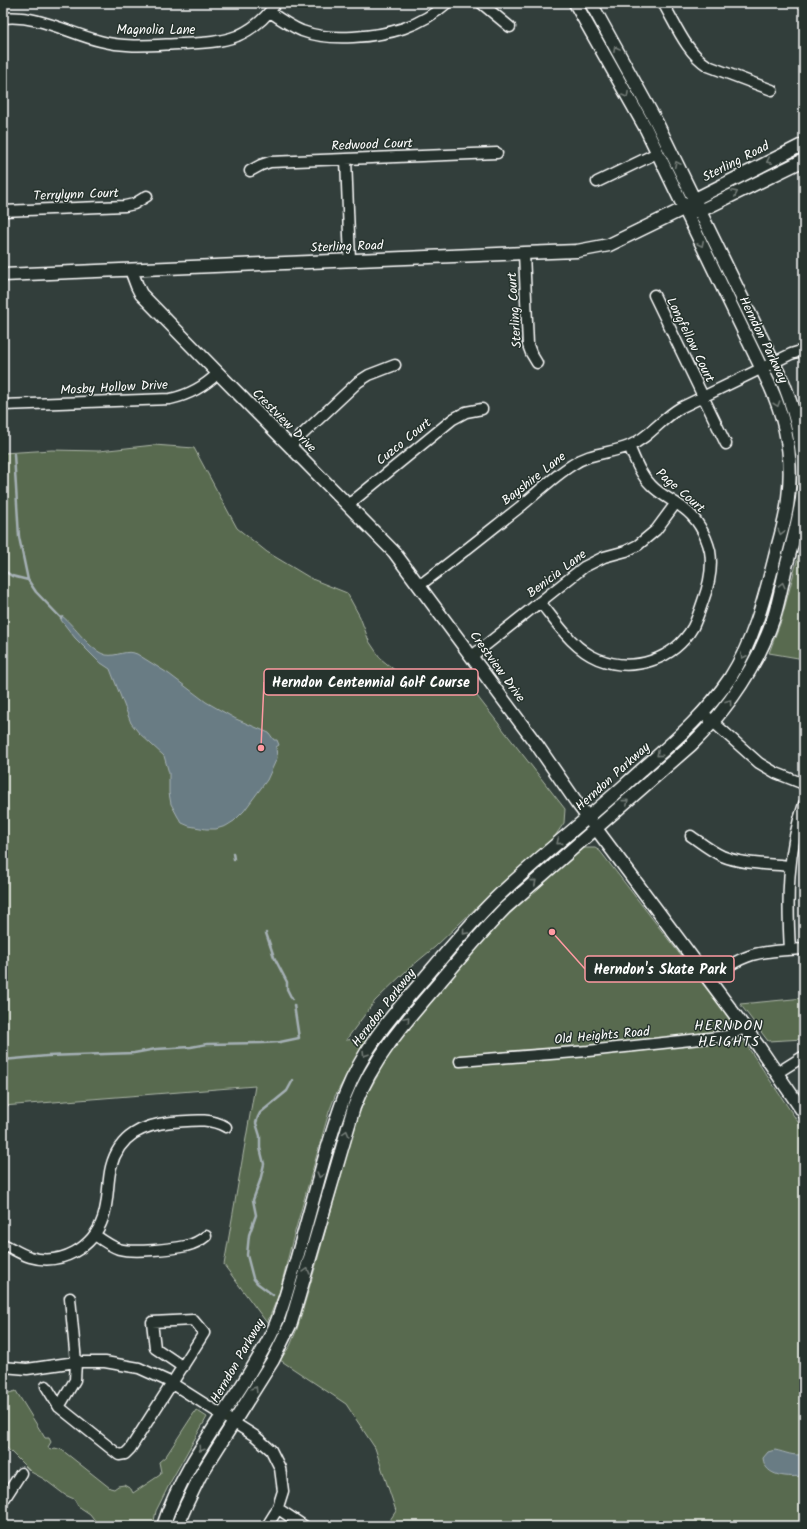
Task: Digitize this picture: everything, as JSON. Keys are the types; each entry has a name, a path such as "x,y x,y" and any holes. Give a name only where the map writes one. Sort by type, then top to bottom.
{"main road":[{"name":"Herndon Parkway","path":"163,1526 175,1494 185,1475 261,1354 278,1319 339,1109 360,1062 392,1016 475,920 521,875 684,733 704,713 722,690 738,665 756,626 770,575 788,499 789,472 785,430 775,398 657,153 575,3"},
{"name":"Herndon Parkway","path":"177,1526 200,1476 273,1360 291,1323 354,1107 372,1069 395,1034 485,928 518,896 691,745 714,722 742,685 764,644 774,615 802,499 802,456 798,428 790,398 654,116 591,3"},
{"name":"Sterling Road","path":"3,275 577,251 609,245 683,209 695,199 804,144"},
{"path":"683,209 700,211 804,160"},
{"name":"Crestview Drive","path":"131,270 141,294 394,552 420,585 596,828 745,1028 804,1113"}],"street":[{"name":"Magnolia Lane","path":"3,18 24,18 39,21 102,42 146,45 223,40 249,30 270,12 276,3"},
{"path":"270,12 291,26 302,31 330,37 375,36 405,28 427,18 447,3"},
{"path":"481,3 510,27"},
{"path":"663,3 688,48 700,61 708,66 772,90"},
{"name":"Redwood Court","path":"250,171 261,164 270,162 497,153"},
{"path":"597,182 657,153"},
{"path":"346,159 350,260"},
{"name":"Terrylynn Court","path":"3,211 125,206 134,204 147,196"},
{"name":"Sterling Court","path":"524,253 528,345 537,363"},
{"name":"Longfellow Court","path":"654,295 726,444"},
{"name":"Bayshire Lane","path":"420,585 464,552 571,465 593,454 629,446 647,435 671,413 703,396 804,350"},
{"path":"290,446 358,382 369,375 394,365"},
{"name":"Mosby Hollow Drive","path":"3,405 170,399 192,393 203,387 218,374"},
{"name":"Cuzco Court","path":"348,505 453,419 466,412 482,409"},
{"name":"Page Court","path":"540,602 577,646 598,659 615,664 638,664 649,662 670,652 693,627 711,575 710,550 701,528 693,516 660,493 647,480 637,466 629,446"},
{"name":"Benicia Lane","path":"472,656 584,566 604,557 626,551 648,538 656,530 676,503"},
{"path":"704,713 759,763 776,773 804,784"},
{"path":"790,950 788,913 790,866 796,831 804,804"},
{"path":"691,836 712,851 735,860 790,866"},
{"path":"709,979 729,966 751,955 763,952 804,948"},
{"name":"Old Heights Road","path":"460,1061 728,1036 745,1028"},
{"path":"777,1073 804,1056"},
{"path":"3,1244 31,1257 53,1259 73,1253 82,1248 95,1235 104,1217 114,1156 128,1138 146,1127 156,1124 202,1120 218,1123 226,1127"},
{"path":"95,1235 108,1244 118,1248 137,1251 185,1246 194,1244 206,1236"},
{"path":"59,1407 75,1380 76,1362 70,1298"},
{"path":"46,1386 59,1407 119,1455 125,1454 130,1449 204,1334 193,1320 152,1322 155,1348 183,1366"},
{"path":"3,1367 27,1369 76,1362 105,1362 122,1364 155,1374 172,1383 222,1416 234,1422 262,1441 271,1450 280,1468 283,1491 278,1508 267,1526"},
{"path":"3,1501 21,1473"},
{"path":"278,1508 304,1526"}],"green space":[{"path":"154,445 194,448 237,528 267,552 312,579 347,593 360,617 369,641 381,659 397,672 423,684 433,694 463,678 565,809 564,823 555,836 375,1001 346,1040 404,1035 491,931 558,869 584,848 595,848 600,851 723,1010 804,1131 804,1525 386,1526 396,1511 375,1448 346,1404 280,1360 290,1346 297,1329 354,1127 366,1096 378,1075 345,1078 335,1096 329,1112 292,1242 279,1294 267,1323 224,1265 255,1086 3,1106 3,453 52,450 99,451"},
{"path":"804,535 804,659 769,653 781,621"},
{"path":"804,998 804,1039 768,1041 740,1004"},
{"path":"3,1386 9,1393 16,1391 45,1438 49,1438 51,1442 48,1447 50,1450 55,1448 62,1450 110,1488 114,1489 118,1486 124,1485 131,1489 133,1493 160,1475 161,1472 159,1462 166,1456 196,1410 207,1417 156,1511 153,1526 99,1526 90,1514 78,1506 74,1499 65,1495 44,1479 31,1472 3,1444"}],"water":[{"path":"62,616 88,644 100,653 106,655 129,652 137,654 169,674 206,702 236,719 269,733 274,740 277,740 279,745 276,747 277,758 267,780 244,811 234,821 226,826 216,829 189,826 182,823 171,804 169,793 169,773 164,756 139,733 131,723 110,669 98,661 75,638 61,620"},
{"path":"775,1450 793,1455 804,1454 804,1476 779,1475 768,1469 763,1458 768,1452"}],"waterway":[{"path":"14,454 19,537 28,580 36,592 61,618"},
{"path":"3,570 12,576 28,580"},
{"path":"233,853 234,859"},
{"path":"266,933 274,957 287,982 287,989 292,999"},
{"path":"3,1060 47,1056 134,1053 156,1049 191,1047 207,1044 280,1042 299,1038 294,1005"},
{"path":"273,1295 257,1283 253,1278 247,1255 249,1235 256,1215 253,1200 264,1164 260,1148 260,1136 256,1123 260,1113 287,1091 293,1080"}],"place":[{"name":"Herndon Centennial Golf Course","path":"261,748"},
{"name":"Herndon's Skate Park","path":"552,932"}],"district":[{"name":"HERNDON HEIGHTS","path":"729,1034"}]}
